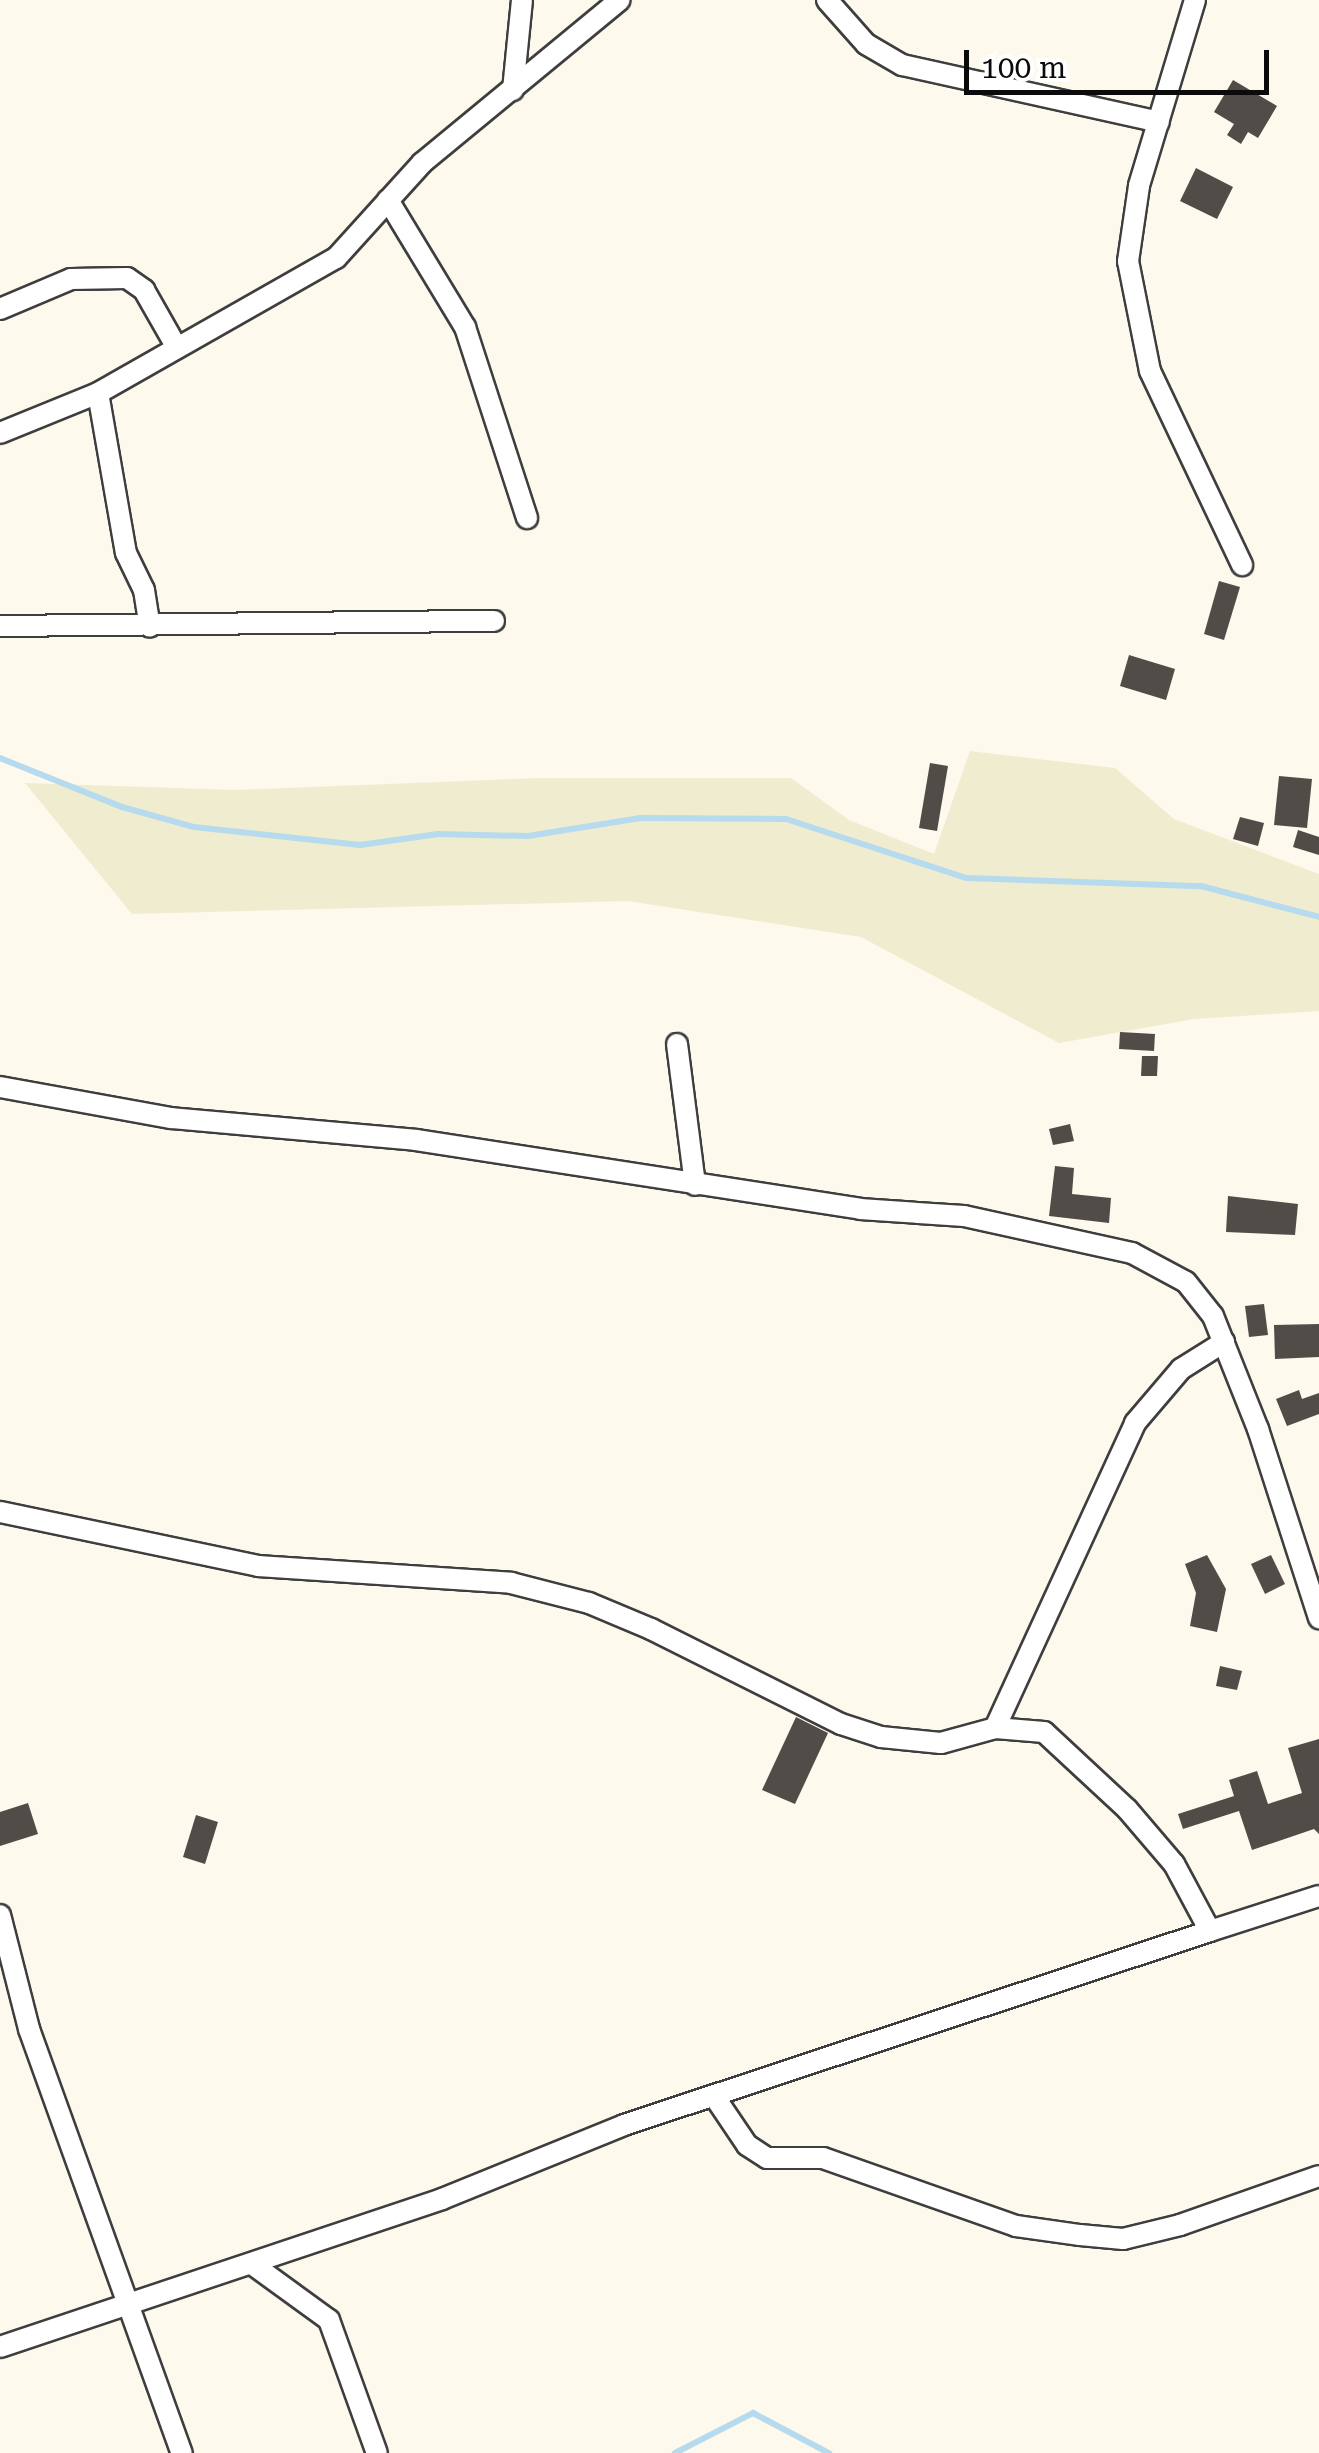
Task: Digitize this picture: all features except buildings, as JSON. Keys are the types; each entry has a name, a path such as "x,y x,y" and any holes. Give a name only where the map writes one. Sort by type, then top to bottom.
{"street":[{"path":"512,90 522,0"},
{"path":"0,433 98,393 336,258 422,163 620,0"},
{"path":"827,0 866,44 902,65 1159,122"},
{"path":"1195,0 1128,240 1134,313 1150,370 1242,566"},
{"path":"388,200 465,327 526,518"},
{"path":"0,309 71,278 127,278 144,290 176,346"},
{"path":"98,393 126,553 144,590 150,627"},
{"path":"0,626 494,621"},
{"path":"677,1044 696,1185"},
{"path":"0,1088 172,1118 416,1140 696,1185 964,1216 1132,1253 1186,1282 1224,1342 1319,1618"},
{"path":"995,1728 1135,1423 1181,1369 1224,1342"},
{"path":"0,1512 258,1566 512,1584 620,1616 881,1737 941,1742 995,1728 1044,1732 1127,1809 1174,1864 1210,1931"},
{"path":"0,2347 252,2264 714,2096 1319,1896"},
{"path":"0,1915 29,2029 182,2453"},
{"path":"714,2096 747,2145 767,2158 822,2158 1016,2226 1067,2234 1123,2239 1319,2176"},
{"path":"252,2264 329,2320 378,2453"}],"shaded area":[{"path":"970,751 1115,768 1174,819 1319,874 1319,1011 1194,1019 1059,1043 861,937 628,901 132,914 25,783 235,790 540,778 791,778 849,820 934,854"}],"waterway":[{"path":"0,758 122,807 194,827 360,845 438,834 528,836 641,818 786,819 967,878 1201,886 1319,917"},
{"path":"675,2453 753,2413 829,2453"}]}
